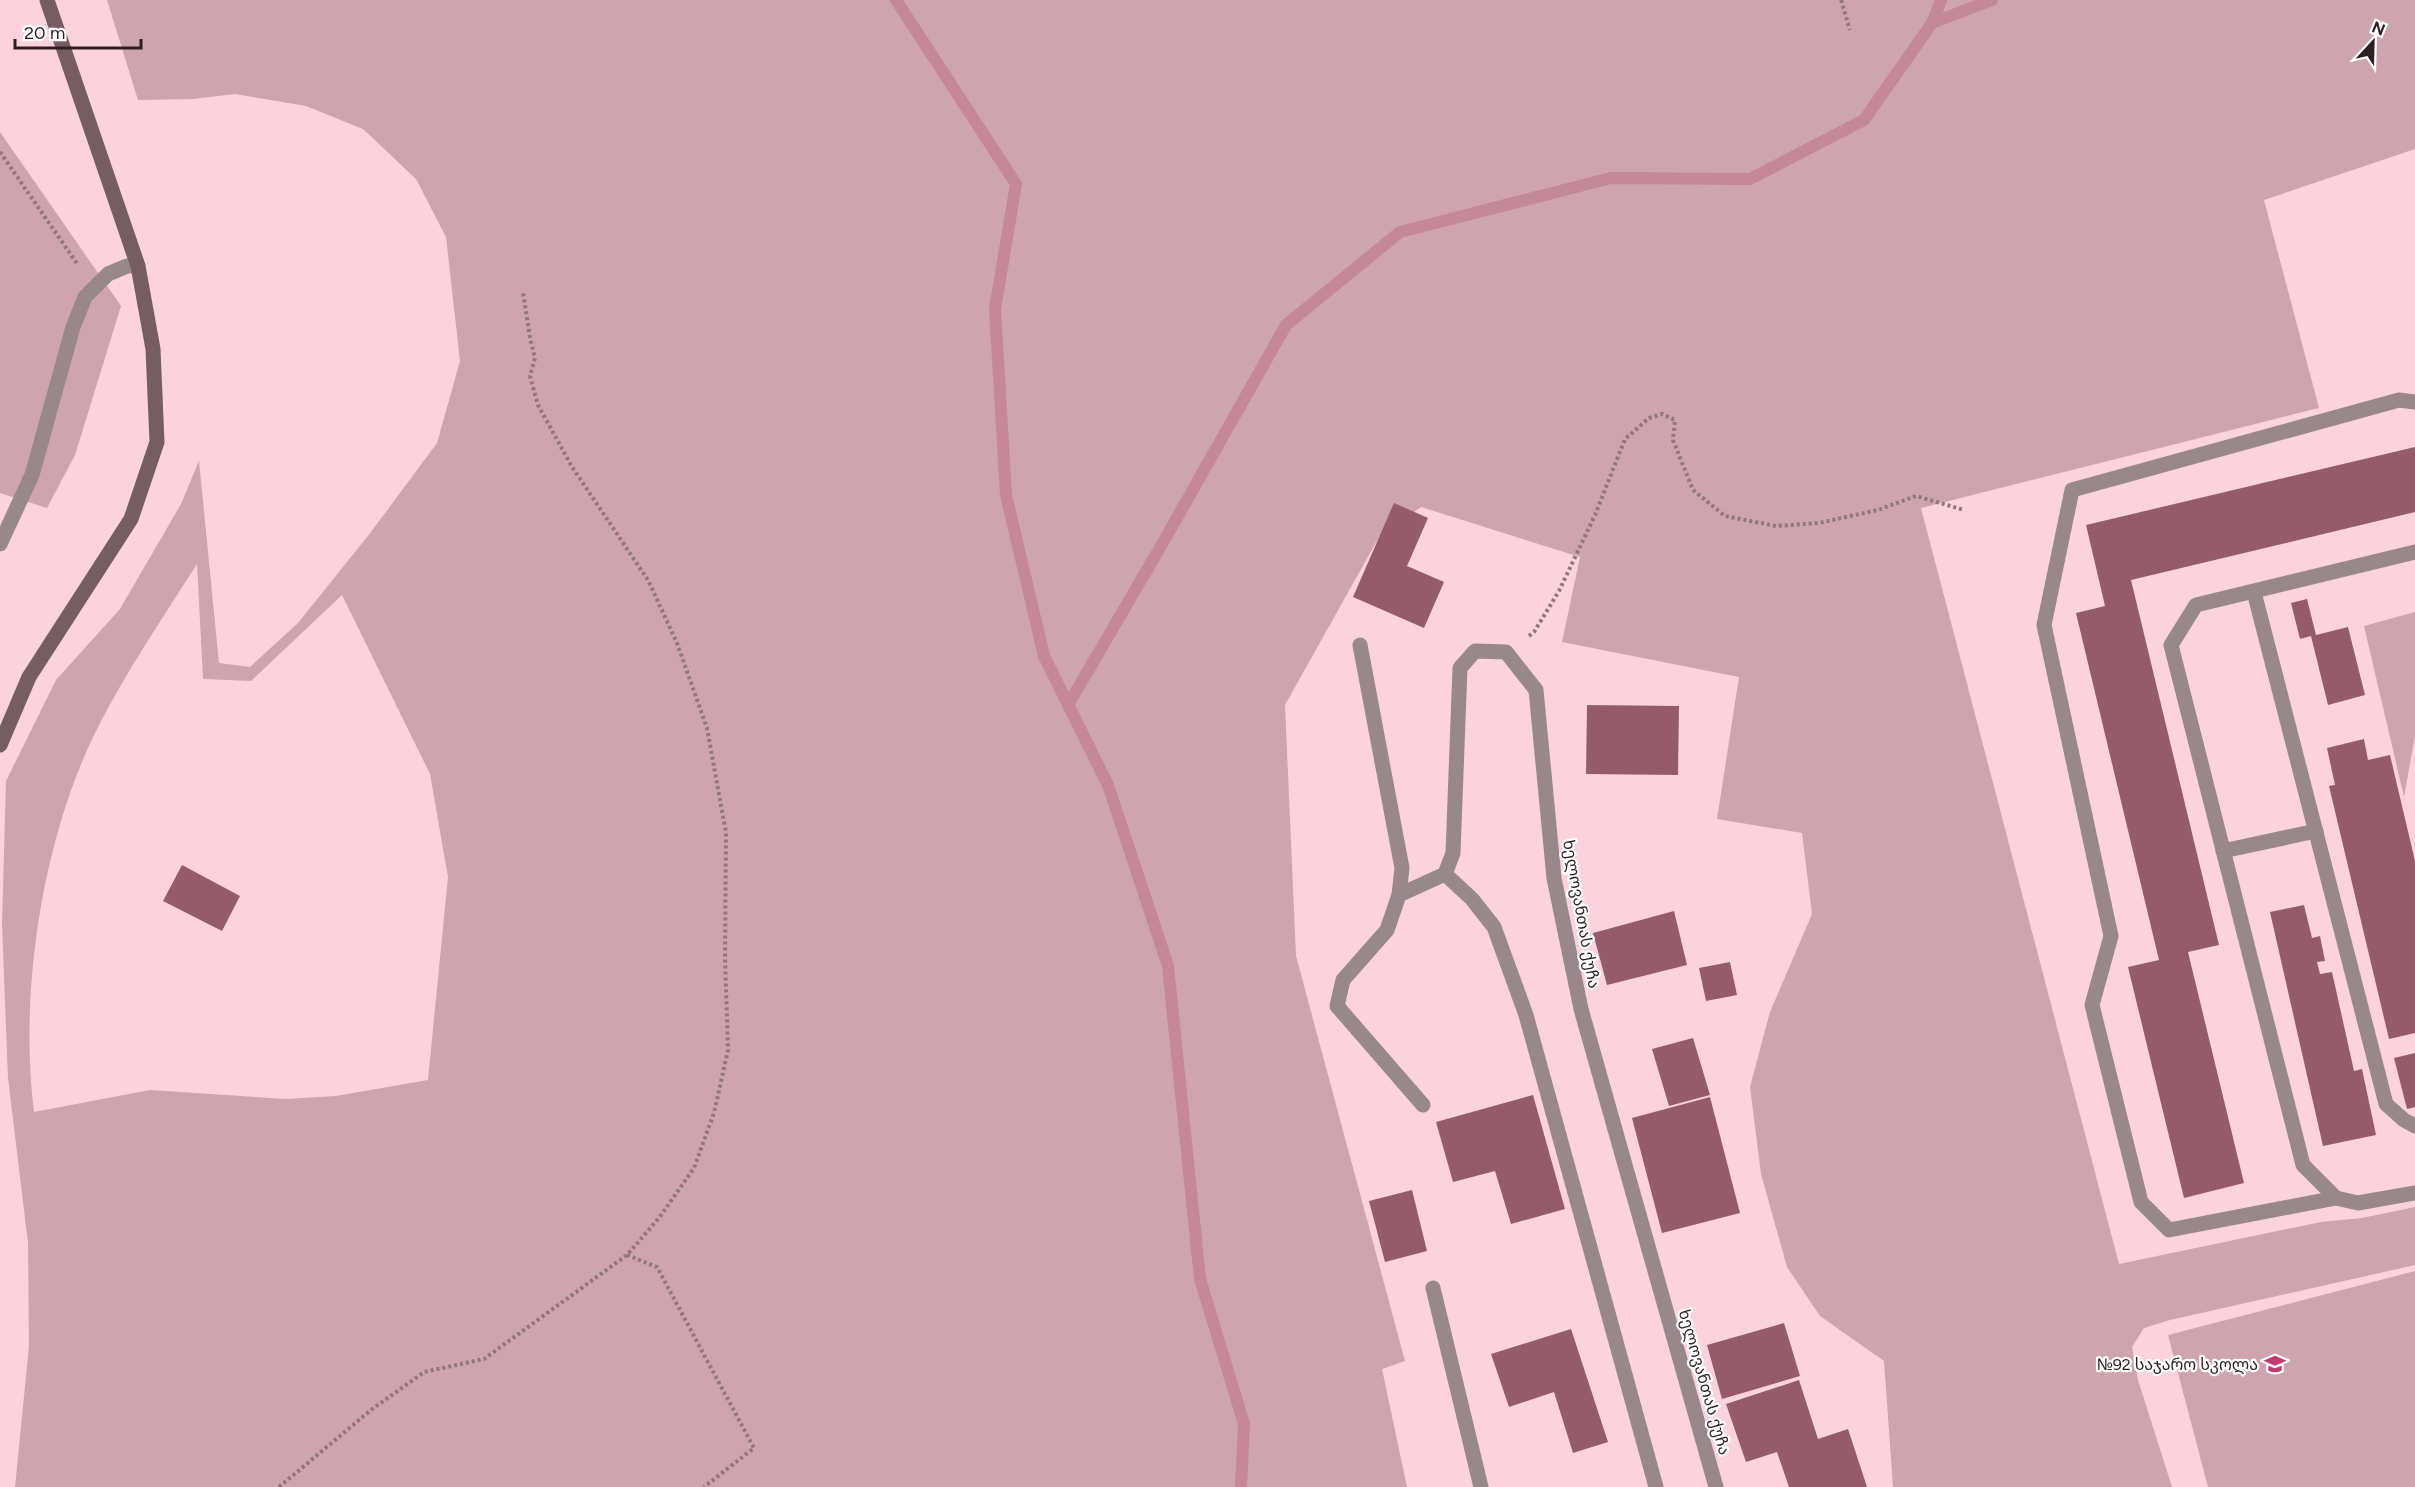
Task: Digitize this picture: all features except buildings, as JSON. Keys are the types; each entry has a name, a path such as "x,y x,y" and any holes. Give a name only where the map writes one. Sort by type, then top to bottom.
{"street":[{"path":"0,745 29,677 131,519 157,442 153,349 138,266 47,0"},
{"path":"0,544 32,475 74,327 85,297 108,274 128,266 138,266"},
{"path":"2415,402 2399,400 2072,490 2044,625 2111,936 2092,1005 2141,1202 2169,1230 2336,1198 2358,1203 2415,1193"},
{"path":"2336,1198 2303,1165 2171,645 2196,605 2415,552"},
{"path":"2254,592 2386,1104 2404,1120 2415,1126"},
{"path":"1360,645 1402,868 1399,895 1387,930 1343,980 1337,1006 1423,1105"},
{"path":"1399,895 1445,874 1453,853 1460,668 1475,651 1506,652"},
{"name":"ხელოვანთას ქუჩა","path":"1506,652 1536,690 1554,878 1581,1010 1716,1487"},
{"path":"2223,851 2316,831"},
{"path":"1445,874 1472,899 1494,927 1526,1015 1656,1487"},
{"path":"1433,1288 1481,1487"}],"path":[{"path":"1841,0 1850,30"},
{"path":"0,152 94,288"},
{"path":"279,1487 371,1410 424,1372 484,1359 627,1255 659,1218 694,1168 714,1113 728,1050 725,957 726,833 707,728 677,643 648,580 572,467 538,405 530,376 535,358 523,292"},
{"path":"1506,652 1534,632 1559,591 1594,515 1625,439 1649,418 1662,414 1676,420 1674,440 1693,490 1725,516 1776,526 1819,523 1878,510 1916,496 1964,510"},
{"path":"627,1255 657,1267 754,1448 704,1487"}],"shaded area":[{"path":"107,0 2415,0 2415,149 2264,200 2319,408 1921,508 2119,1264 2321,1222 2362,1218 2415,1207 2415,1265 2170,1320 2144,1328 2132,1347 2138,1380 2172,1487 1893,1487 1884,1361 1820,1316 1787,1267 1761,1174 1750,1087 1770,1012 1812,914 1802,833 1717,819 1739,677 1562,642 1580,557 1421,507 1379,537 1285,705 1296,956 1405,1361 1382,1369 1407,1487 15,1487 29,1346 28,1243 8,1078 2,924 6,781 56,680 120,609 181,504 199,461 219,663 250,667 298,623 371,532 437,443 460,361 446,237 416,179 363,129 306,106 235,94 193,99 138,100","holes":["197,564 203,679 251,681 342,595 430,774 448,877 428,1080 336,1096 286,1099 150,1090 34,1112 30,1066 33,967 39,917 61,820 77,774 107,709"]},
{"path":"0,132 121,306 75,455 47,508 0,493"},
{"path":"2415,612 2415,736 2404,797 2364,626"},
{"name":"№92 საჯარო სკოლა","path":"2415,1271 2415,1487 2208,1487 2168,1335"}],"waterway":[{"path":"896,0 1016,184 995,309 1006,495 1044,656 1108,785 1168,966 1200,1279 1244,1424 1241,1487"},
{"path":"1068,705 1286,325 1400,232 1611,178 1750,179 1864,120 1932,23 1941,0"},
{"path":"1932,23 1992,0"}],"place":[{"name":"№92 საჯარო სკოლა","path":"2275,1364"}]}
